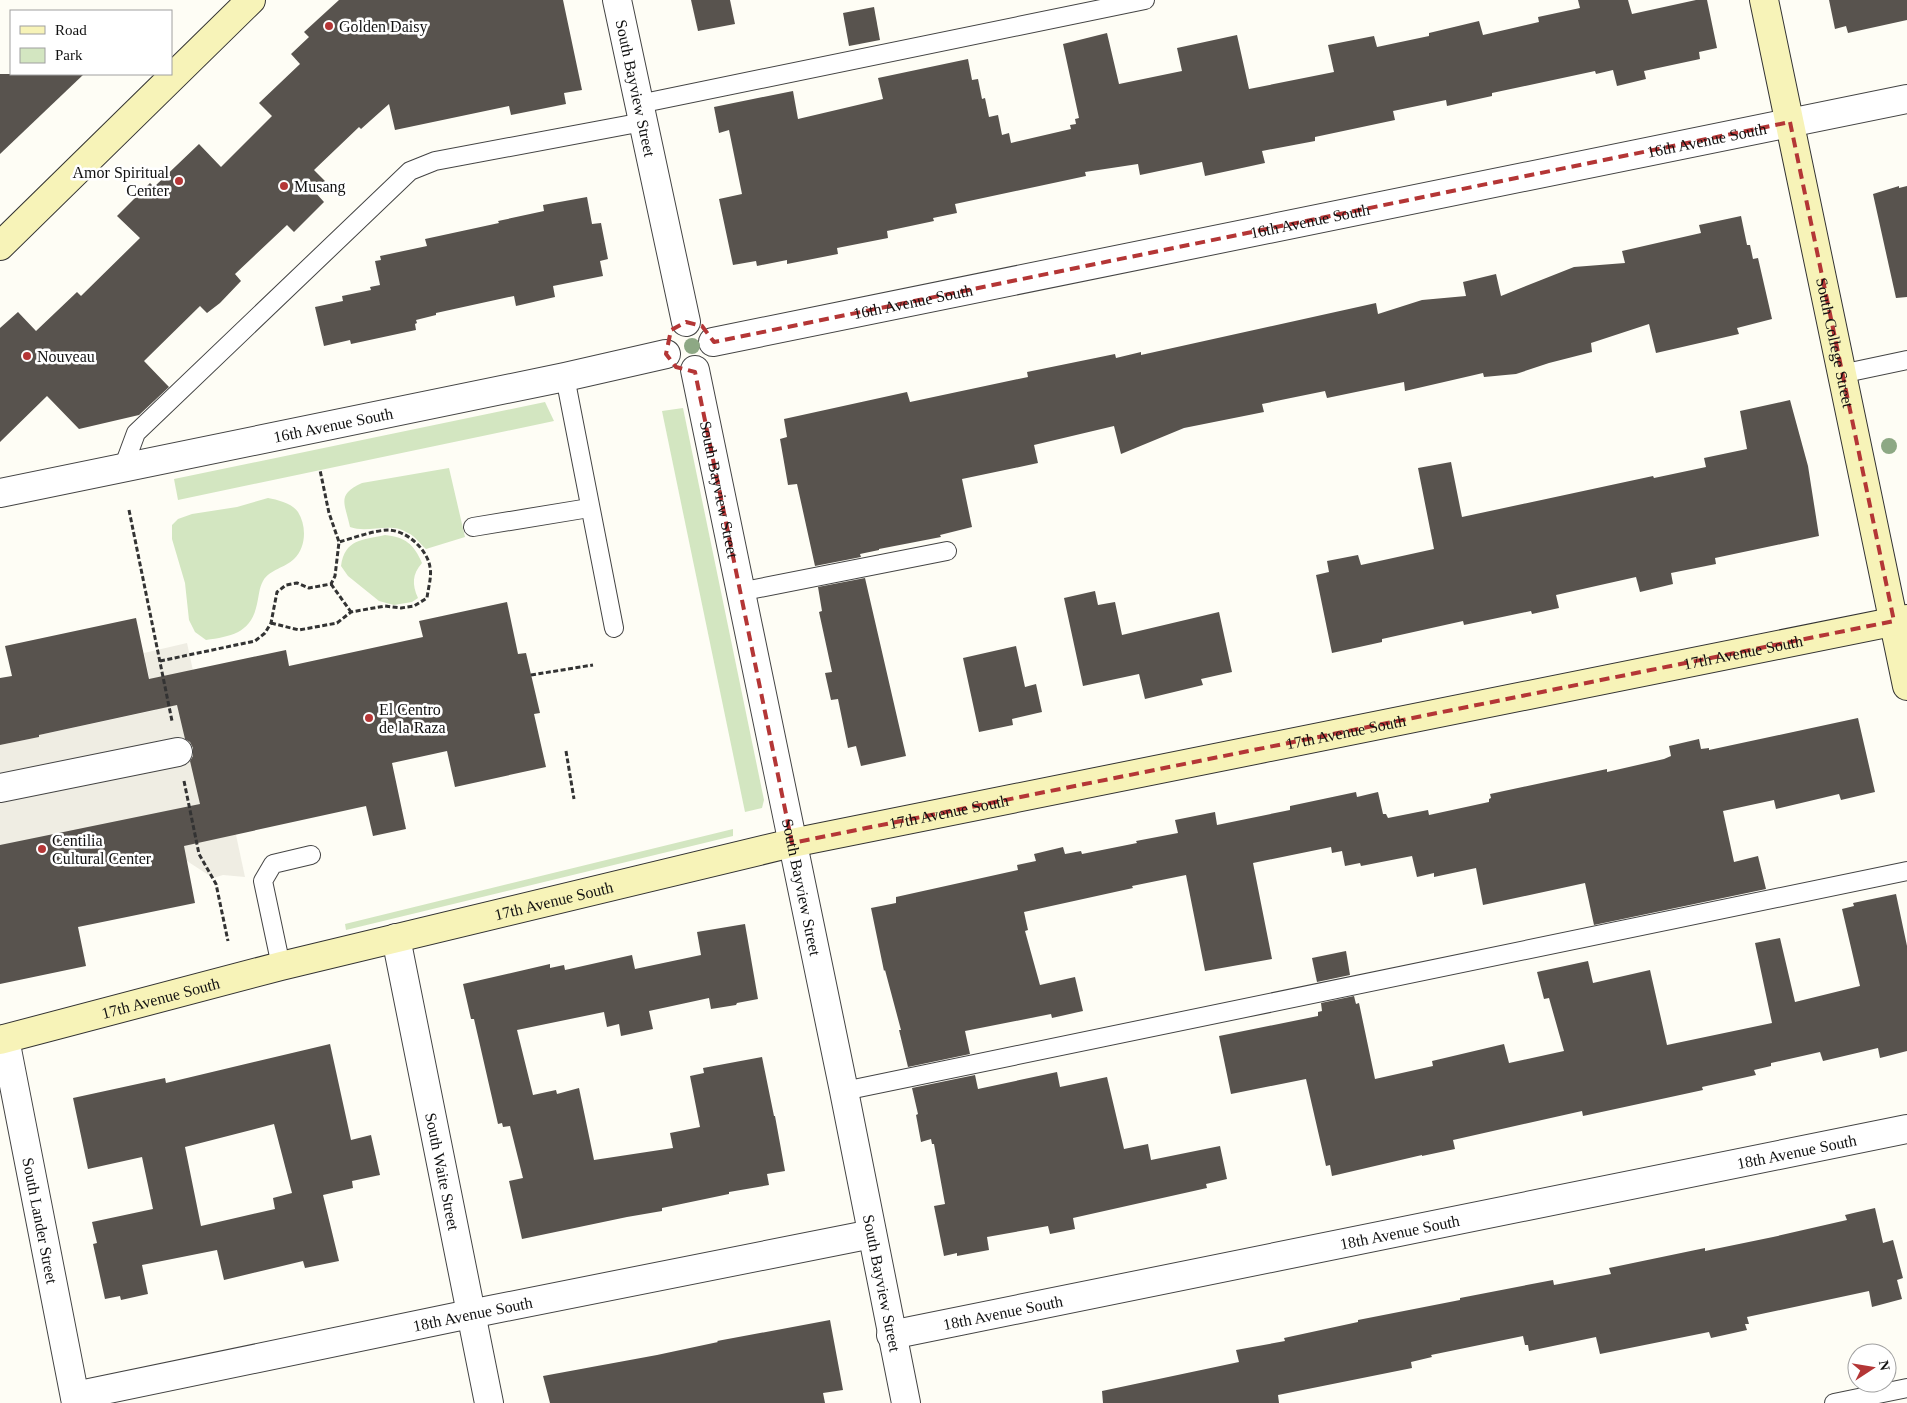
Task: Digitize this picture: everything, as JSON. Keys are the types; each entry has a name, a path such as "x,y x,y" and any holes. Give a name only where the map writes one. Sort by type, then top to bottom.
{"street":[{"path":"0,246 251,0"},
{"name":"South Bayview Street","path":"617,0 686,322"},
{"name":"South College Street","path":"1764,0 1842,374 1900,620 1907,686"},
{"name":"16th Avenue South","path":"713,342 1907,99"},
{"path":"686,322 702,326 708,331 713,342 713,352 710,360 695,370 683,370 676,367 666,354 665,345 671,330 686,322"},
{"name":"16th Avenue South","path":"0,493 564,377 666,354"},
{"name":"South Bayview Street","path":"695,370 844,1091 906,1403"},
{"name":"17th Avenue South","path":"2,1040 280,966 792,843 1900,620"},
{"path":"0,788 178,752"},
{"name":"South Waite Street","path":"396,938 489,1403"},
{"name":"South Lander Street","path":"2,1040 76,1399"},
{"name":"18th Avenue South","path":"892,1334 1907,1129"},
{"name":"18th Avenue South","path":"76,1399 470,1314 872,1234"}],"lane":[{"path":"123,468 136,433 410,171 434,161 1145,0"},
{"path":"1842,374 1907,360"},
{"path":"564,377 614,628"},
{"path":"473,527 590,508"},
{"path":"740,592 947,551"},
{"path":"280,966 263,881 273,864 311,856"},
{"path":"844,1091 1907,871"},
{"path":"1834,1403 1907,1388"}],"path":[{"path":"160,661 255,641 265,633 271,623 277,592 286,585 297,583 309,588 331,584 336,576 339,542 329,513 320,470"},
{"path":"271,623 299,630 337,623 351,612 384,606 401,608 414,606 428,598 430,567 424,553 413,540 399,532 387,530 339,542"},
{"path":"331,584 351,612"},
{"path":"531,675 593,665"},
{"path":"566,751 574,799"}],"highlighted area":[{"path":"1790,122 1894,621 792,843 695,372 676,367 666,354 671,330 686,322 702,326 714,342"}],"green space":[{"path":"545,402 554,421 178,500 174,479"},
{"path":"683,408 764,800 762,808 745,812 662,411"},
{"path":"449,468 465,537 426,549 413,536 401,530 394,528 357,529 350,527 344,500 348,492 354,487 362,483"},
{"path":"268,498 289,504 298,512 304,530 301,549 294,559 274,571 263,581 254,614 245,627 224,637 206,640 195,632 189,620 185,583 172,539 172,525 178,519 192,514 237,507"},
{"path":"385,535 403,540 412,546 422,563 416,571 414,580 418,598 412,602 394,605 379,601 348,576 341,566 346,550 356,542"},
{"path":"733,829 733,836 346,930 345,924"}],"shaded area":[{"path":"187,643 204,721 199,741 187,744 193,771 236,835 245,877 223,875 213,878 187,861 0,845 0,745 156,710 144,653"}],"building":[{"path":"339,0 563,0 582,90 564,93 566,104 511,115 509,106 395,130 389,104 361,129 359,127 314,170 325,181 315,192 324,202 294,232 287,225 235,274 241,281 220,303 207,313 200,306 144,361 169,387 139,415 79,429 47,396 0,442 0,328 18,312 36,331 77,292 81,296 140,238 117,216 150,183 154,187 199,144 221,167 272,116 259,103 300,64 291,54 309,37 304,32"},
{"path":"691,0 730,0 735,24 698,31"},
{"path":"1578,0 1628,0 1632,14 1696,0 1707,0 1717,48 1699,52 1700,59 1644,71 1646,79 1617,86 1613,70 1596,74 1595,71 1492,93 1492,96 1447,106 1446,100 1393,111 1395,120 1315,137 1315,141 1262,151 1265,163 1205,176 1202,162 1140,175 1138,164 1085,172 1086,176 955,204 957,213 933,218 934,221 887,231 888,238 837,248 838,254 787,264 787,260 757,266 756,261 733,265 719,199 742,194 729,130 719,133 714,107 793,91 798,119 883,99 878,78 968,59 972,80 978,79 982,99 985,98 989,117 998,115 1002,135 1009,133 1011,143 1071,129 1070,125 1076,124 1075,119 1079,118 1063,44 1107,33 1119,84 1182,71 1177,48 1237,35 1249,89 1334,72 1328,45 1374,36 1377,47 1429,36 1429,33 1479,21 1483,35 1539,22 1538,17 1580,8"},
{"path":"1829,0 1907,0 1907,20 1848,33 1846,26 1835,29"},
{"path":"874,7 880,40 849,46 843,13"},
{"path":"0,74 83,75 0,154"},
{"path":"1899,186 1899,188 1907,186 1907,297 1896,298 1873,194"},
{"path":"587,197 592,224 601,223 608,259 600,261 603,276 553,286 555,297 516,306 514,296 436,313 436,315 416,320 416,330 351,344 350,340 324,346 315,307 343,301 342,296 371,290 370,287 380,285 375,261 381,260 380,256 427,246 425,239 544,211 543,205"},
{"path":"1741,216 1747,245 1750,245 1753,259 1758,258 1772,319 1737,328 1739,334 1656,353 1649,324 1591,343 1592,352 1516,374 1484,377 1483,373 1405,391 1404,382 1327,398 1325,391 1262,404 1264,412 1184,428 1121,454 1114,426 1034,445 1038,463 962,479 972,527 940,535 941,537 860,554 861,557 815,566 797,484 788,485 780,439 787,437 784,419 907,392 910,402 1028,377 1027,372 1115,354 1116,358 1141,352 1141,355 1376,303 1378,314 1422,300 1466,296 1463,282 1496,274 1501,296 1574,267 1625,263 1622,251 1701,233 1699,225"},
{"path":"1790,400 1808,466 1819,536 1715,558 1716,564 1671,573 1673,584 1640,592 1636,577 1556,595 1559,608 1532,614 1531,611 1464,625 1463,621 1382,639 1382,642 1332,653 1316,575 1329,572 1327,561 1358,555 1361,565 1434,549 1418,468 1451,462 1462,517 1653,476 1654,478 1706,467 1704,458 1747,449 1740,411"},
{"path":"865,578 906,756 861,766 856,746 848,748 838,699 831,700 825,673 832,672 819,612 822,611 818,587"},
{"path":"1095,591 1098,605 1115,602 1122,635 1219,612 1232,672 1201,679 1203,685 1145,699 1139,674 1083,686 1064,598"},
{"path":"507,602 518,654 526,653 540,713 534,714 546,767 455,787 447,751 392,763 406,829 373,836 366,806 184,846 195,903 78,927 86,966 0,984 0,845 200,804 190,761 193,756 193,748 190,742 185,739 177,705 0,745 0,678 12,676 5,646 136,618 149,679 286,650 289,666 423,637 419,621"},
{"path":"1016,646 1025,687 1036,684 1042,712 1012,719 1013,725 979,732 963,658"},
{"path":"1858,718 1875,792 1841,800 1839,794 1776,809 1774,800 1723,811 1734,862 1758,856 1766,889 1594,925 1585,883 1483,905 1476,868 1434,877 1434,873 1417,877 1412,856 1361,866 1360,863 1345,866 1342,851 1332,853 1331,847 1253,863 1272,959 1205,971 1186,875 1132,886 1133,888 1024,912 1028,930 1025,931 1040,985 1075,977 1083,1011 1052,1018 1051,1014 965,1031 970,1054 908,1067 899,1030 901,1030 884,971 871,908 896,903 896,897 1018,870 1017,865 1036,861 1034,854 1063,847 1065,854 1081,851 1082,854 1178,833 1175,820 1215,812 1217,825 1290,810 1290,806 1356,792 1357,797 1378,792 1383,814 1386,814 1388,818 1428,810 1429,815 1489,802 1490,794 1607,769 1607,772 1664,759 1671,756 1669,746 1699,739 1701,749 1709,748 1709,750"},
{"path":"1896,894 1907,946 1907,1051 1880,1058 1878,1048 1823,1061 1820,1052 1771,1063 1771,1066 1754,1070 1756,1075 1702,1087 1703,1090 1583,1116 1582,1111 1453,1140 1455,1149 1332,1176 1330,1165 1326,1166 1306,1079 1231,1094 1219,1036 1318,1016 1318,1012 1322,1011 1321,1003 1354,996 1356,1004 1359,1003 1375,1079 1433,1066 1432,1061 1504,1044 1509,1063 1564,1051 1549,998 1544,999 1537,972 1588,961 1593,983 1650,970 1667,1045 1772,1023 1755,943 1780,938 1795,1002 1860,986 1842,909 1854,906 1853,903"},
{"path":"745,924 758,999 711,1009 709,998 649,1011 653,1029 621,1036 619,1024 607,1027 604,1012 517,1030 533,1095 556,1090 557,1094 579,1088 594,1160 673,1148 670,1133 700,1127 690,1076 704,1073 703,1068 762,1057 785,1171 767,1174 769,1185 729,1192 729,1194 662,1208 662,1211 522,1239 509,1181 523,1178 510,1126 503,1127 502,1123 498,1124 474,1019 471,1019 463,984 550,964 550,968 564,965 565,970 632,955 635,969 701,955 697,932"},
{"path":"1346,951 1350,975 1317,982 1312,958"},
{"path":"330,1044 351,1140 371,1135 380,1175 352,1181 353,1188 323,1195 339,1261 305,1268 303,1261 224,1280 217,1250 142,1265 148,1294 121,1300 120,1296 105,1299 93,1244 97,1243 92,1222 153,1209 142,1157 88,1169 73,1098 165,1078 166,1083","holes":["274,1124 292,1193 273,1198 275,1209 201,1226 185,1147"]},
{"path":"1057,1072 1060,1087 1107,1077 1124,1149 1148,1144 1151,1160 1220,1146 1227,1179 1206,1184 1207,1188 1073,1218 1075,1229 1050,1234 1048,1226 987,1237 989,1250 957,1256 957,1253 944,1256 934,1206 945,1204 934,1144 932,1144 931,1139 921,1142 916,1115 918,1114 912,1088 975,1075 978,1089"},
{"path":"1875,1208 1883,1243 1893,1240 1903,1278 1897,1280 1902,1299 1872,1307 1869,1291 1747,1317 1749,1324 1745,1324 1747,1330 1711,1338 1709,1332 1600,1354 1596,1337 1529,1351 1523,1336 1431,1355 1432,1357 1411,1362 1412,1368 1278,1395 1279,1403 1103,1403 1102,1391 1239,1362 1236,1350 1285,1341 1284,1338 1358,1322 1358,1320 1460,1300 1460,1298 1553,1280 1554,1285 1611,1274 1609,1268 1705,1248 1705,1251 1773,1237 1847,1220 1845,1215"},
{"path":"830,1320 843,1390 823,1393 825,1403 550,1403 543,1376 657,1355 717,1341"}],"place":[{"name":"Golden Daisy","path":"329,26"},
{"name":"Amor Spiritual Center","path":"179,181"},
{"name":"Musang","path":"284,186"},
{"name":"Nouveau","path":"27,356"},
{"name":"El Centro de la Raza","path":"369,718"},
{"name":"Centilia Cultural Center","path":"42,849"}]}
